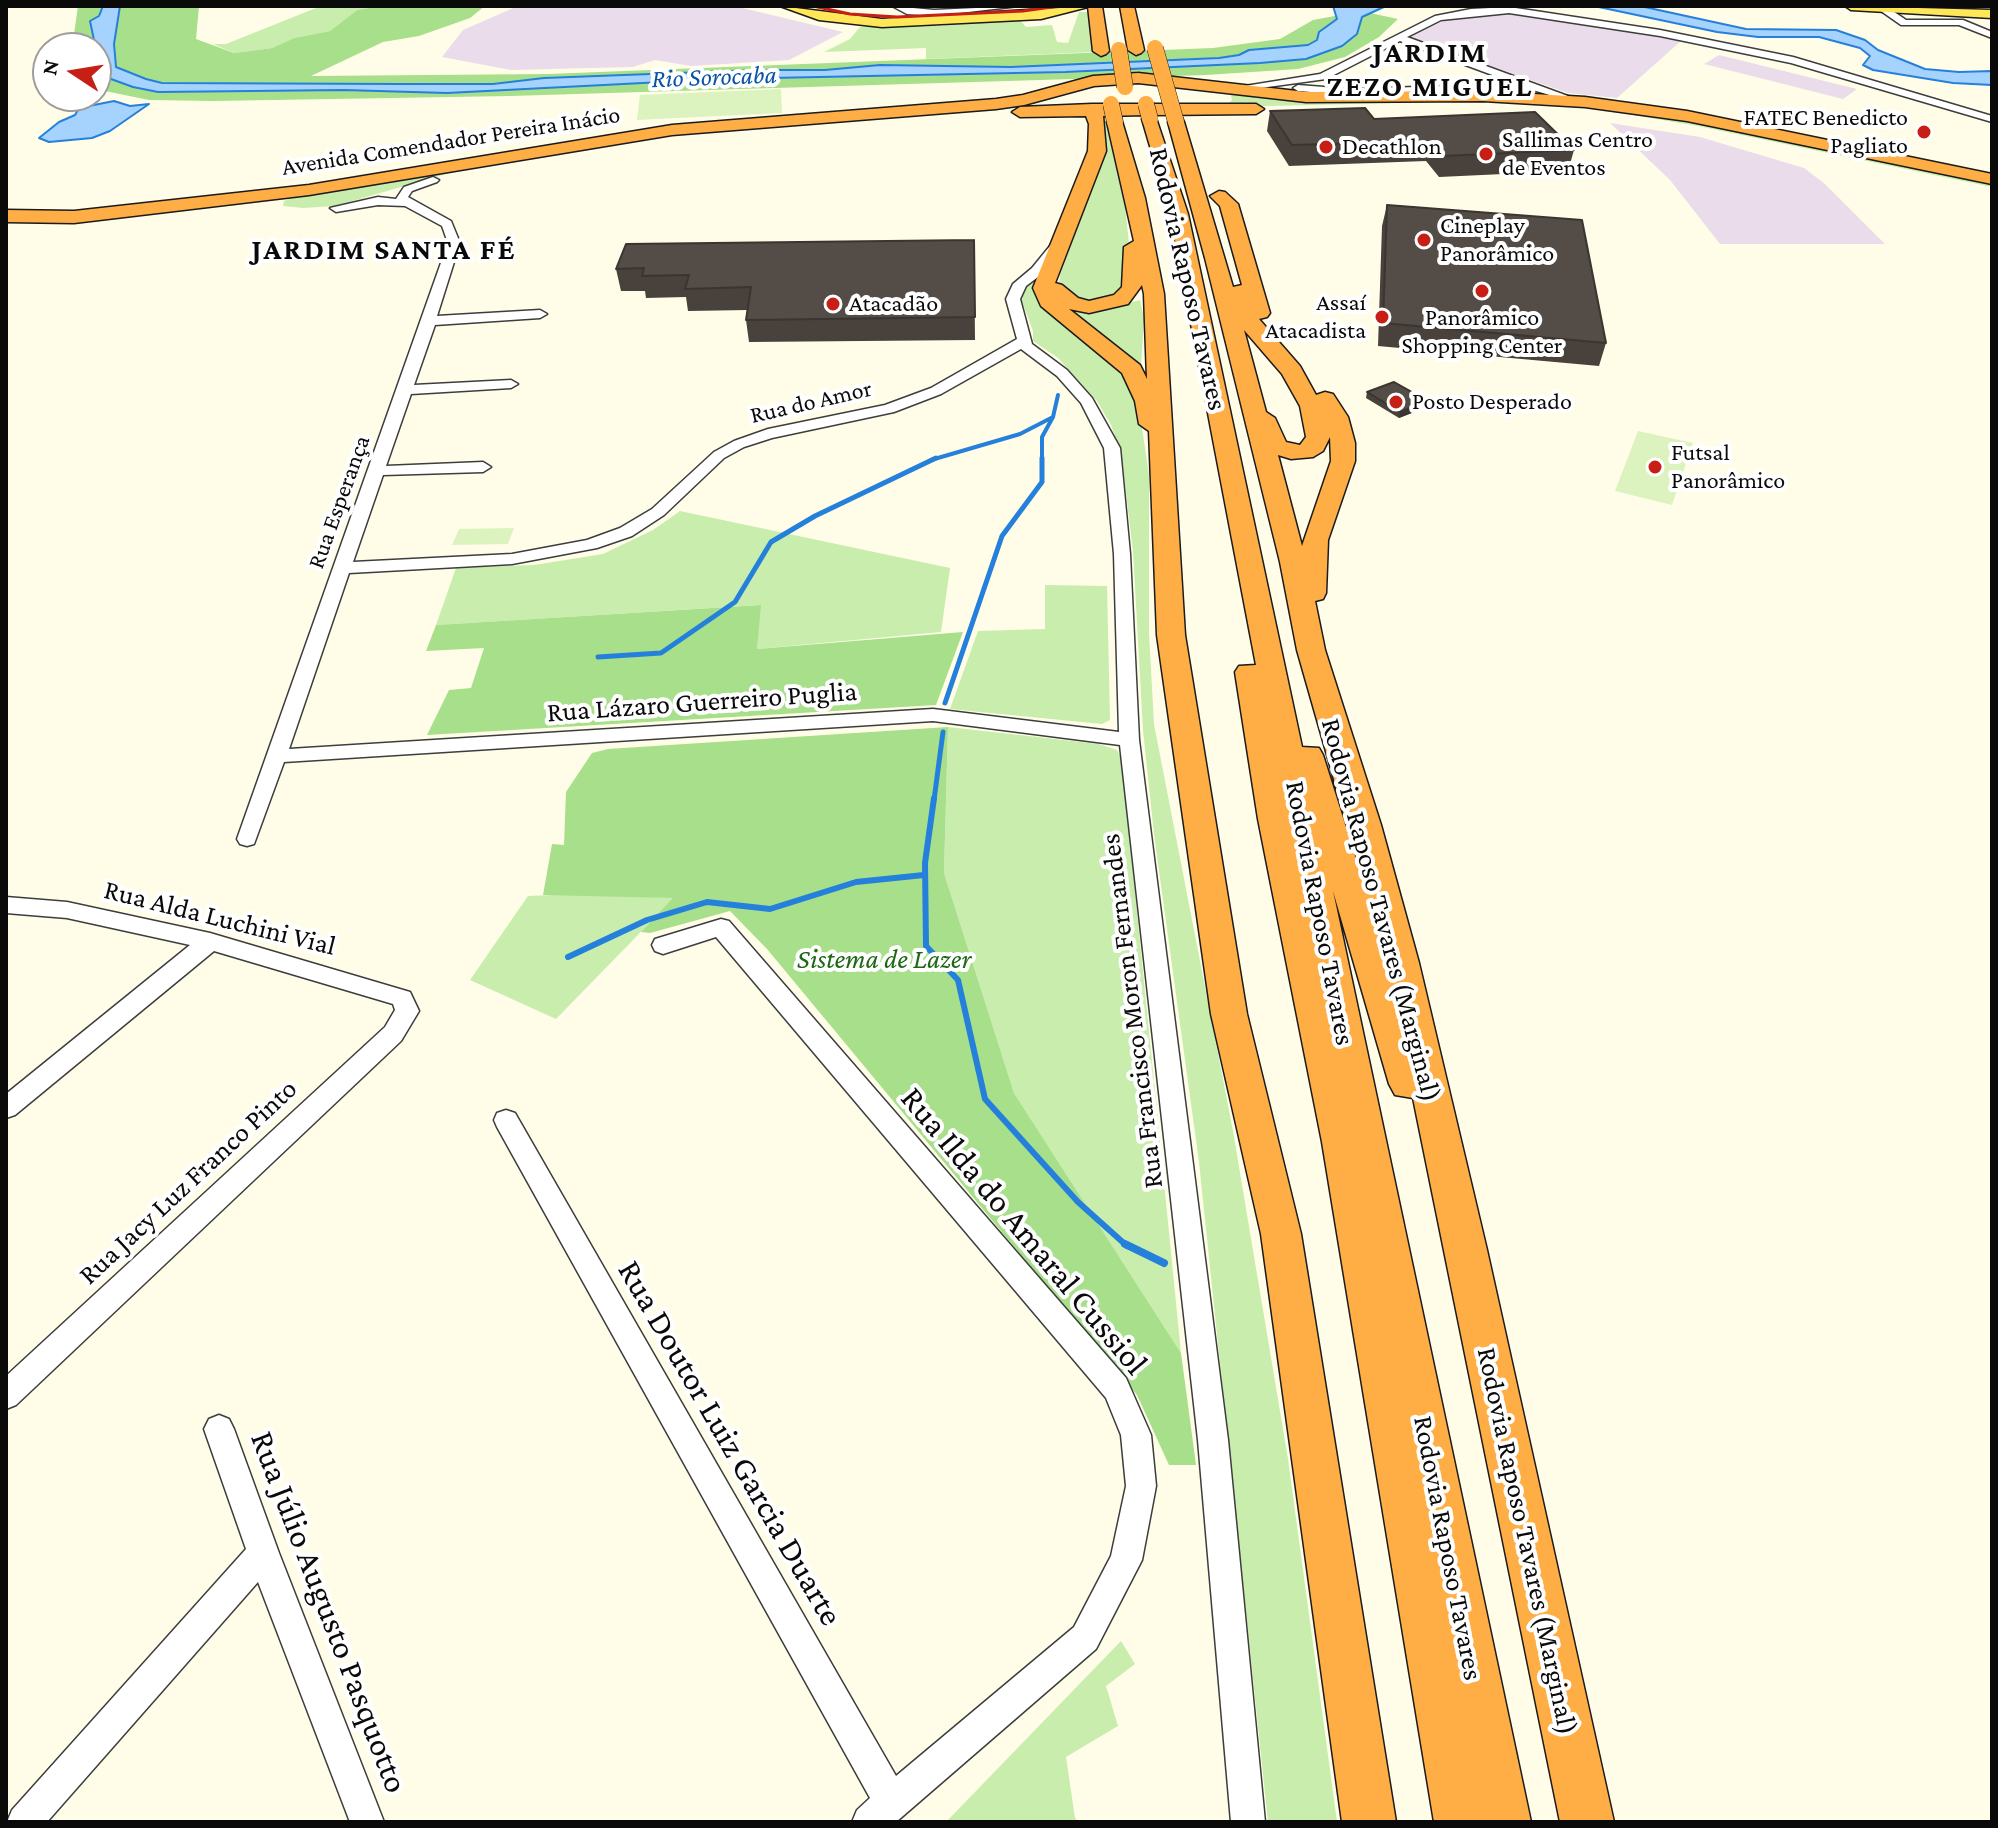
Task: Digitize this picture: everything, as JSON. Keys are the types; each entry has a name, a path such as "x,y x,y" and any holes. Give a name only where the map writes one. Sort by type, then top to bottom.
{"highway":[{"name":"Rodovia Raposo Tavares","path":"1117,7 1127,50 1113,117 1179,214 1504,1822"},
{"name":"Rodovia Raposo Tavares","path":"1092,8 1113,117 1163,214 1217,488 1274,819 1341,1142 1461,1822"},
{"name":"Rodovia Raposo Tavares (Marginal)","path":"1154,41 1293,562 1311,650 1365,825 1401,963 1466,1250 1587,1822"},
{"name":"Avenida Comendador Pereira Inácio","path":"6,216 74,217 309,190 672,130 996,104 1112,79 1138,78 1339,99 1483,96 1576,105"},
{"path":"1037,96 1074,96 1113,117 1190,115 1200,129 1219,97 1206,85"},
{"path":"1208,115 1270,108 1490,103 1576,105 1687,116 1899,160 1989,185"},
{"path":"1576,105 1952,181 1989,185"},
{"name":"Avenida Comendador Pereira Inácio","path":"327,209 433,180 528,159 681,135 973,112 1056,112 1113,117"},
{"path":"1113,117 1120,152 1136,198 1154,294 1171,635 1227,998 1281,1234 1369,1822"},
{"path":"1113,117 1043,288 1048,302 1132,370 1146,401 1163,487"},
{"path":"1638,117 1904,177 1989,185"},
{"name":"Avenida Comendador Pereira Inácio","path":"6,226 95,222 182,213 286,211 272,206 275,201 309,190"},
{"path":"1235,339 1269,434 1278,447 1291,452 1305,452 1315,446 1318,437 1316,423 1303,390 1247,317 1216,204 1217,190 1229,204 1265,325 1317,385 1336,417 1343,443 1339,473 1315,540 1311,650"},
{"path":"1057,249 1052,283 1058,295 1071,303 1089,307 1121,300 1132,288 1136,198"},
{"path":"1270,664 1307,752 1399,1058 1466,1250"}],"main road":[{"path":"786,6 819,16 892,23 1041,15 1092,8"},
{"path":"1851,6 1992,14"},
{"path":"1535,1571 1604,1822"}],"street":[{"path":"897,6 922,13 1014,6"},
{"path":"1884,9 1904,23 1960,22 1992,35"},
{"path":"1231,89 1322,77 1438,18 1509,10 1536,12 1793,60 1992,119"},
{"path":"1400,38 1536,87 1576,105"},
{"path":"1322,77 1327,91"},
{"path":"1276,85 1327,91 1536,87"},
{"path":"408,203 401,197 404,193 433,180"},
{"name":"Rua Esperança","path":"247,839 454,243 447,224 408,203 378,201 327,209"},
{"path":"1024,341 1013,299 1015,291 1057,249"},
{"path":"429,321 540,314"},
{"name":"Rua do Amor","path":"340,568 512,559 591,544 626,532 658,512 719,455 739,444 768,434 889,409 936,391 1024,341"},
{"name":"Rua Francisco Moron Fernandes","path":"1024,341 1030,350 1062,373 1087,401 1112,448 1122,554 1129,740 1213,1440 1248,1822"},
{"path":"405,390 511,384"},
{"path":"376,471 483,467"},
{"name":"Rua Lázaro Guerreiro Puglia","path":"276,756 933,715 1129,740"},
{"name":"Rua Alda Luchini Vial","path":"6,905 67,910 210,941 402,998 407,1011"},
{"name":"Rua Ilda do Amaral Cussiol","path":"663,945 721,927 1116,1388 1136,1435 1141,1486 1126,1560 1085,1638 869,1822"},
{"path":"6,1108 210,941"},
{"name":"Rua Jacy Luz Franco Pinto","path":"6,1395 393,1034 407,1011"},
{"name":"Rua Doutor Luiz Garcia Duarte","path":"506,1120 891,1801"},
{"name":"Rua Júlio Augusto Pasquotto","path":"219,1429 263,1553 367,1822"},
{"path":"24,1822 263,1553"}],"shaded area":[{"path":"518,6 734,6 843,32 789,60 691,66 655,60 633,67 511,70 442,57 463,30"},
{"path":"1527,14 1681,41 1617,98 1568,93 1407,37 1446,20"},
{"path":"1719,55 1857,89 1843,99 1704,64"},
{"path":"1610,123 1700,137 1804,168 1825,184 1885,244 1720,244 1670,180"}],"green space":[{"path":"78,6 199,6 196,39 234,53 272,48 294,38 330,31 357,10 380,6 485,6 470,18 419,36 383,42 311,76 548,74 1213,48 1280,39 1313,20 1351,13 1370,13 1398,19 1379,37 1345,57 1298,69 1206,75 510,96 213,101 149,100 112,92 112,32 74,32"},
{"path":"321,6 381,6 357,10 330,31 294,38 272,48 234,53 213,44 226,44"},
{"path":"1079,12 1090,12 1096,52 926,59 926,48 824,52 850,39 860,27 940,26 1019,19 1026,27 1052,25 1057,42 1068,43"},
{"path":"781,89 782,113 637,120 640,95"},
{"path":"1230,91 1482,98 1647,111 1992,180 1992,187 1698,126 1590,108 1487,101 1225,107 1232,100"},
{"path":"1105,117 1125,206 1132,272 1126,287 1115,298 1089,302 1064,292 1059,284 1105,152 1100,118"},
{"path":"467,168 335,206 283,206 284,201 296,196"},
{"path":"1038,277 1126,380 1139,408 1149,475 1149,633 1154,724 1233,1131 1288,1459 1337,1822 1268,1822 1199,1162 1154,834 1143,730 1133,551 1121,452 1111,425 1097,401 1058,358 1033,341 1033,331 1021,299 1025,288"},
{"path":"1059,300 1093,311 1140,300 1144,319 1141,366 1081,324"},
{"name":"Futsal Panorâmico","path":"1638,431 1693,443 1672,505 1615,491"},
{"path":"680,511 950,568 941,632 757,649 760,605 436,625 456,568 534,565 603,554 653,530"},
{"path":"514,528 508,544 452,545 459,529"},
{"path":"1045,585 1107,586 1110,720 1102,724 950,709 978,631 1045,629"},
{"path":"761,605 757,649 963,632 936,705 427,735 449,690 471,688 484,648 426,651 436,625"},
{"path":"948,727 1099,744 1117,750 1122,761 1181,1353 1014,1093 944,873"},
{"name":"Sistema de Lazer","path":"948,727 944,873 1014,1093 1181,1353 1196,1465 1169,1465 1137,1395 767,949 730,911 650,933 641,932 673,898 543,895 552,844 564,845 566,792 592,753 608,749"},
{"path":"578,894 674,898 556,1019 470,980 528,896"},
{"path":"1121,1641 1135,1664 1106,1686 1118,1726 1066,1757 1075,1818 1079,1822 946,1822"}],"water":[{"name":"Rio Sorocaba","path":"103,6 120,6 114,44 116,67 162,83 493,84 544,78 825,70 880,65 1011,67 1219,58 1249,50 1308,45 1337,19 1333,6 1386,6 1362,17 1357,34 1342,46 1306,59 1065,72 721,79 447,93 344,90 158,92 133,87 112,79 112,32 92,32 90,21 99,16"},
{"path":"1594,6 1640,6 1746,29 1836,30 1865,40 1878,50 1925,69 1992,71 1992,85 1953,83 1873,70 1863,65 1870,56 1860,48 1819,37 1758,37 1717,32"},
{"path":"112,101 130,106 149,104 110,131 92,138 49,142 39,138 77,112 112,112"}],"building":[{"path":"1365,108 1374,119 1535,112 1574,150 1443,156 1430,141 1292,145 1270,111"},
{"name":"Panorâmico Shopping Center","path":"1387,205 1582,220 1606,343 1383,323"},
{"name":"Atacadão","path":"974,240 975,317 746,320 751,287 685,289 689,275 642,276 644,268 616,269 626,244"},
{"name":"Posto Desperado","path":"1394,382 1428,401 1400,412 1367,392"}],"waterway":[{"path":"1053,417 1058,395"},
{"path":"933,459 1020,434 1053,417"},
{"path":"945,703 1002,536 1042,482 1042,437 1053,417"},
{"path":"598,657 661,653 735,602 771,542 815,516 933,459"},
{"path":"934,800 943,732"},
{"path":"934,798 925,863 926,946 958,980 985,1099 1078,1202 1127,1246"},
{"path":"568,957 647,920 707,902 770,909 856,882 924,875"},
{"path":"1125,1244 1164,1263"}],"railway":[{"path":"813,6 850,14 897,17 1023,11 1059,6"}],"place":[{"name":"FATEC Benedicto Pagliato","path":"1924,132"},
{"name":"Decathlon","path":"1326,147"},
{"name":"Sallimas Centro de Eventos","path":"1486,154"},
{"name":"Cineplay Panorâmico","path":"1424,240"},
{"name":"Panorâmico Shopping Center","path":"1482,291"},
{"name":"Atacadão","path":"833,304"},
{"name":"Assaí Atacadista","path":"1382,317"},
{"name":"Posto Desperado","path":"1396,402"},
{"name":"Futsal Panorâmico","path":"1655,467"}],"district":[{"name":"JARDIM ZEZO MIGUEL","path":"1430,70"},
{"name":"JARDIM SANTA FÉ","path":"384,250"}]}
